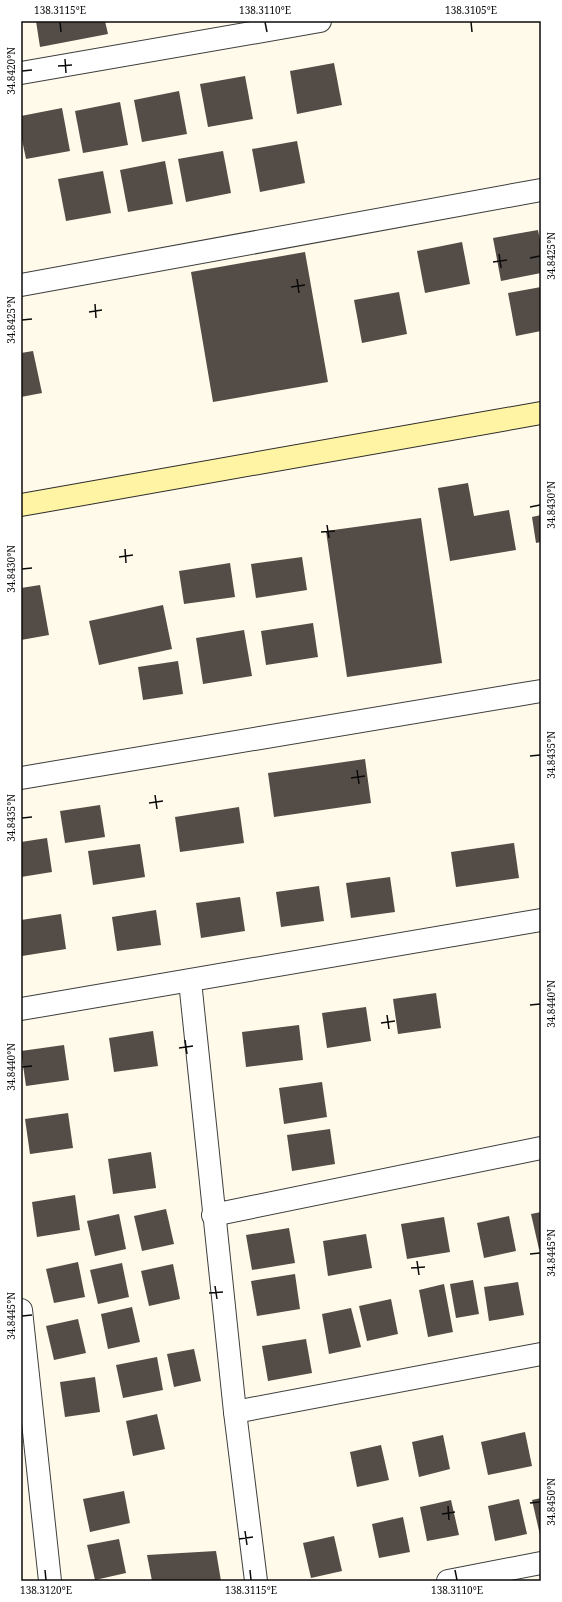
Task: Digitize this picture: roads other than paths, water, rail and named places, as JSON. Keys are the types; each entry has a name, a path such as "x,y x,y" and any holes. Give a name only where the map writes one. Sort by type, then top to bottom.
{"street":[{"path":"21,73 320,21"},
{"path":"21,285 541,190"},
{"path":"21,505 541,413"},
{"path":"21,778 541,691"},
{"path":"21,1009 541,920"},
{"path":"190,981 213,1215 256,1581"},
{"path":"213,1215 541,1148"},
{"path":"21,1310 29,1448 50,1581"},
{"path":"235,1412 541,1354"},
{"path":"448,1581 541,1563"}]}
